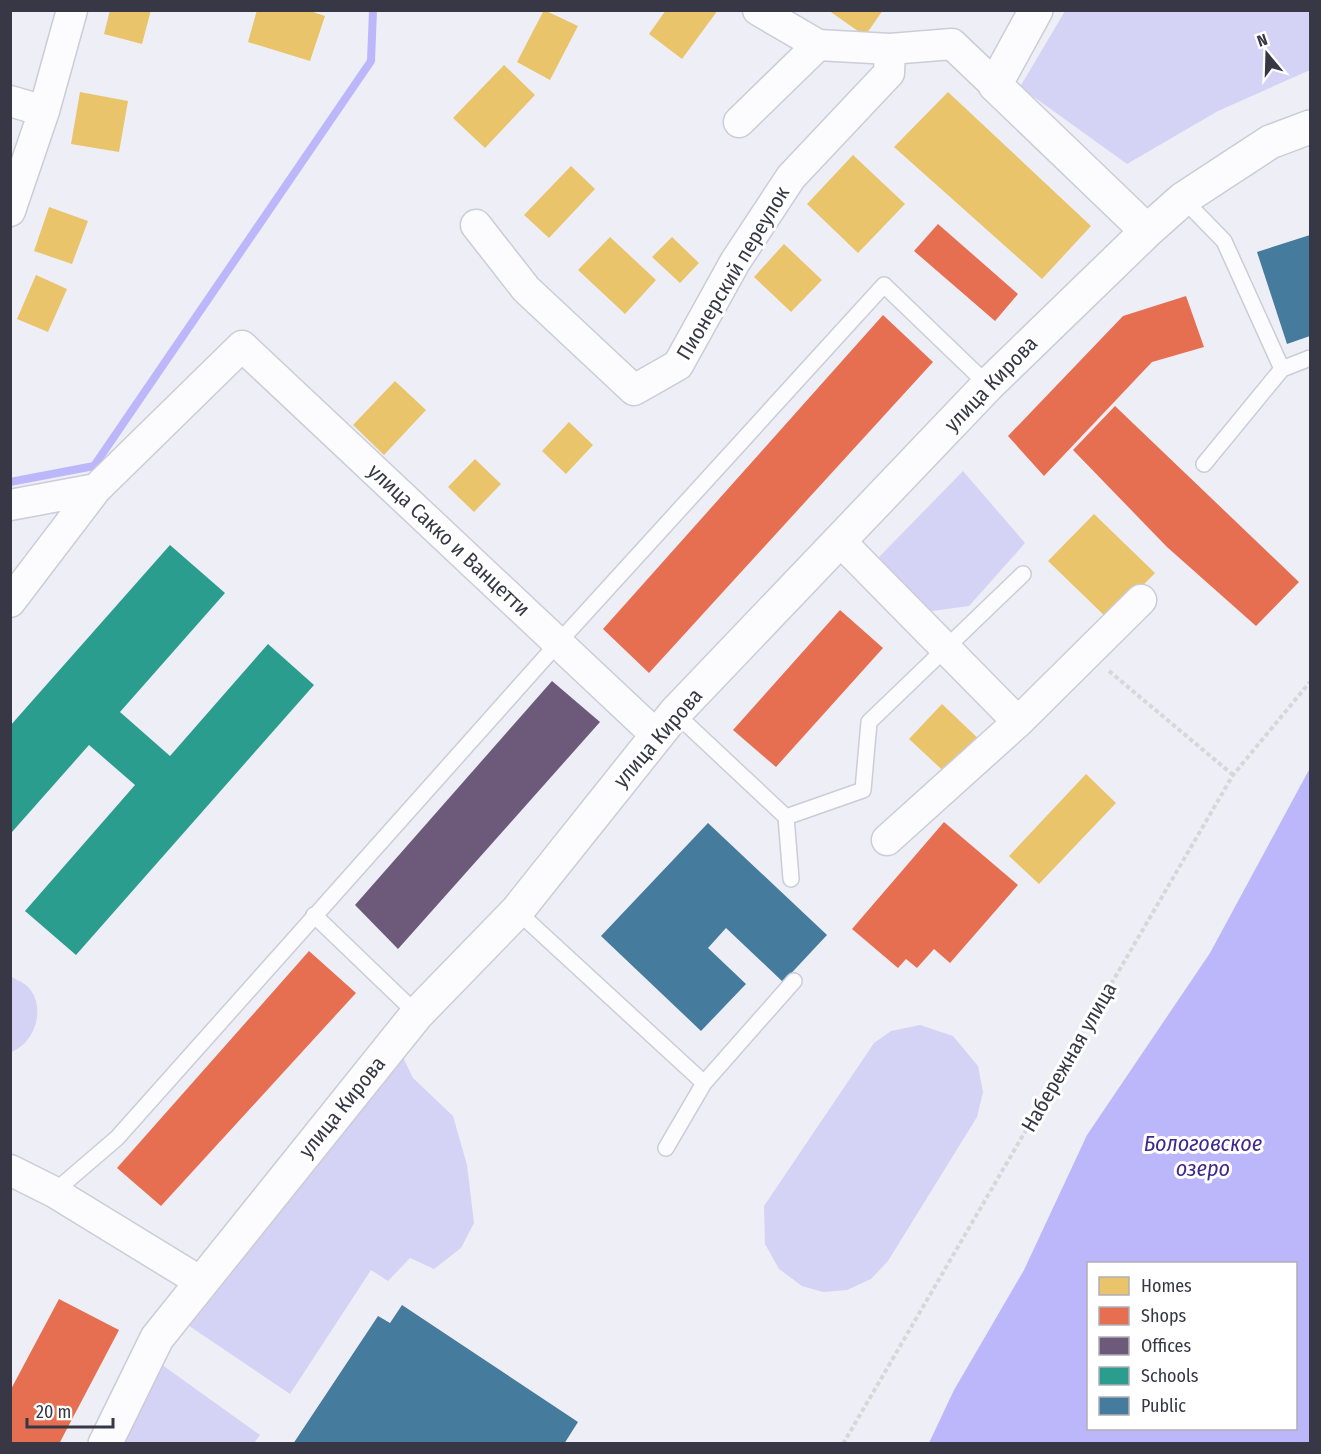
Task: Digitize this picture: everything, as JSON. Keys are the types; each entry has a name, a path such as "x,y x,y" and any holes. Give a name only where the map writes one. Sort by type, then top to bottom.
{"main road":[{"path":"1036,10 995,85 1146,231"},
{"name":"улица Кирова","path":"105,1443 157,1338 417,1014 517,911 666,724 988,385 1146,231 1183,199 1270,142 1311,127"}],"street":[{"path":"10,211 45,111 72,10"},
{"path":"758,10 818,45 890,49 952,44 995,85"},
{"path":"739,122 818,45"},
{"name":"Пионерский переулок","path":"476,225 526,289 634,390 678,365 735,262 791,177 889,73 890,49"},
{"path":"10,101 45,111"},
{"name":"улица Сакко и Ванцетти","path":"96,489 242,346 558,643 666,724"},
{"path":"10,505 96,489"},
{"path":"10,602 96,489"},
{"path":"841,542 1018,722"},
{"path":"887,840 1018,722 1142,600"},
{"path":"10,1170 54,1192 201,1282"}],"lane":[{"path":"1183,199 1224,241 1282,369"},
{"path":"54,1192 117,1138 558,643 884,285 988,385"},
{"path":"1204,464 1282,369 1311,358"},
{"path":"786,818 863,790 869,722 944,647 1023,574"},
{"path":"666,724 786,818 791,879"},
{"path":"517,911 704,1083"},
{"path":"314,915 417,1014"},
{"path":"666,1148 704,1083 794,981"}],"path":[{"path":"1088,653 1233,775"},
{"name":"Набережная улица","path":"843,1443 1233,775 1311,682"}],"shaded area":[{"path":"1065,11 1310,11 1310,70 1218,111 1127,164 1020,87"},
{"path":"963,471 1025,543 969,606 925,612 879,557"},
{"path":"10,976 25,985 33,994 37,1013 36,1023 27,1041 11,1052"},
{"path":"920,1025 953,1036 978,1066 983,1092 977,1117 888,1261 871,1279 847,1290 823,1292 802,1286 779,1269 765,1244 764,1206 874,1043 891,1031"},
{"path":"398,1047 413,1078 453,1116 467,1165 474,1223 461,1248 434,1269 410,1258 388,1281 371,1270 290,1394 173,1315"},
{"path":"147,1354 260,1435 254,1443 106,1444"}],"water":[{"name":"Бологовское озеро","path":"1310,768 1310,1443 929,1443 954,1390 1024,1270 1087,1135 1210,953"}],"building: Homes":[{"path":"110,10 151,10 142,44 104,34"},
{"path":"257,10 307,10 325,16 310,61 248,42"},
{"path":"544,10 578,26 550,80 517,62"},
{"path":"666,10 718,10 682,59 649,34"},
{"path":"828,10 883,10 865,36"},
{"path":"504,65 535,95 485,148 453,118"},
{"path":"80,92 128,101 119,152 71,144"},
{"path":"948,92 1091,226 1042,279 894,147"},
{"path":"853,155 905,204 858,253 807,204"},
{"path":"571,166 595,189 549,238 524,215"},
{"path":"49,207 88,221 72,264 34,251"},
{"path":"610,237 656,280 625,314 578,270"},
{"path":"672,237 699,263 680,283 652,257"},
{"path":"784,244 822,280 791,312 754,277"},
{"path":"36,275 67,289 48,332 17,319"},
{"path":"395,381 426,410 384,455 353,425"},
{"path":"569,422 593,445 566,474 542,451"},
{"path":"475,459 501,484 474,512 448,487"},
{"path":"1094,514 1155,573 1109,620 1048,561"},
{"path":"942,704 985,745 952,779 909,739"},
{"path":"1086,774 1116,803 1039,884 1009,856"}],"building: Shops":[{"path":"938,224 1018,294 995,321 914,251"},
{"path":"1186,296 1204,347 1152,362 1044,476 1008,436 1123,316"},
{"path":"883,315 933,362 649,673 603,629"},
{"path":"1115,406 1299,582 1256,626 1167,547 1073,450"},
{"path":"840,610 883,648 776,767 733,730"},
{"path":"944,822 1018,885 950,963 934,949 917,968 906,959 898,968 852,929"},
{"path":"309,951 356,993 161,1206 117,1168"},
{"path":"59,1299 119,1330 59,1444 10,1444 10,1391"}],"building: Offices":[{"path":"552,681 600,722 398,949 355,905"}],"building: Schools":[{"path":"170,545 225,593 120,712 170,756 268,644 314,685 76,955 25,911 135,785 89,745 12,832 10,726"}],"building: Public":[{"path":"1310,235 1310,336 1287,344 1257,252"},
{"path":"708,823 827,935 783,982 726,928 708,948 746,984 701,1031 601,936"},
{"path":"402,1305 578,1422 564,1444 293,1444 378,1316 390,1323"}],"waterway":[{"path":"10,482 94,466 371,61 373,10"}]}
